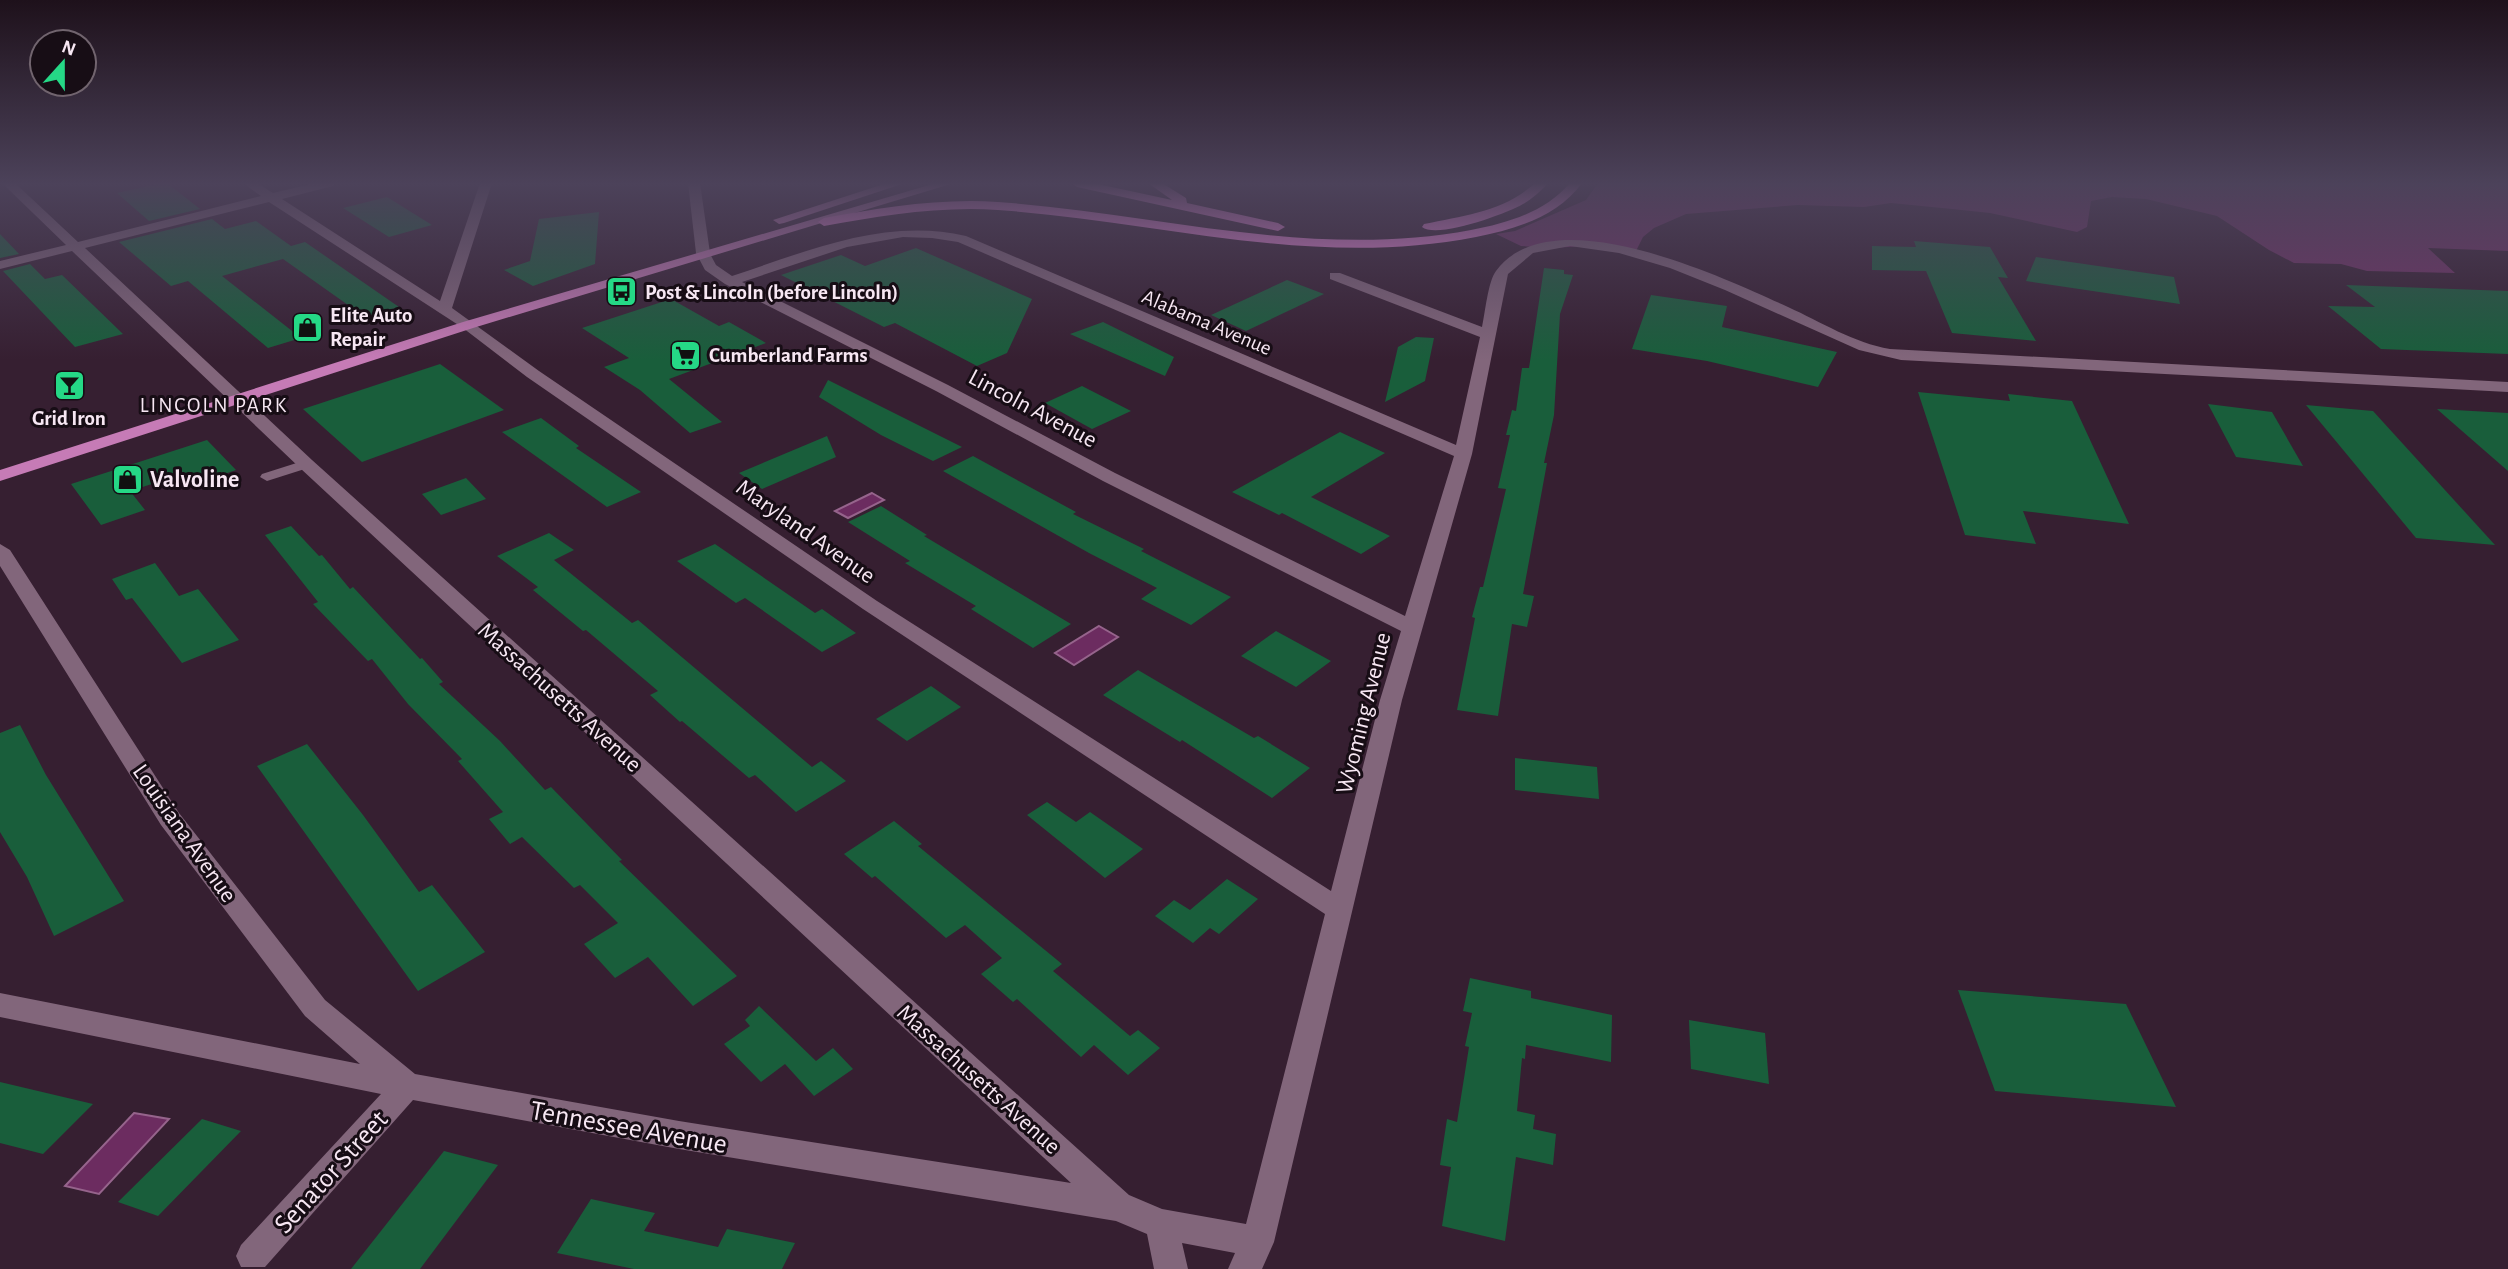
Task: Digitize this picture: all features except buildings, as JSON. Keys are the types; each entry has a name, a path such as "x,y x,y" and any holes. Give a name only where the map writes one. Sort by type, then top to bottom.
{"highway":[{"path":"1298,242 1384,245 1412,242"}],"main road":[{"path":"703,253 728,242"},
{"path":"0,476 467,325 745,242"}],"street":[{"name":"Massachusetts Avenue","path":"72,242 306,464 1118,1206"},
{"path":"0,265 91,242"},
{"name":"Maryland Avenue","path":"337,242 467,325 533,374 870,605 1341,911"},
{"path":"444,311 467,242"},
{"path":"702,242 703,253"},
{"name":"Alabama Avenue","path":"730,281 858,242"},
{"name":"Alabama Avenue","path":"969,242 1463,454"},
{"name":"Wyoming Avenue","path":"1252,1256 1341,911 1391,700 1463,454 1501,273 1505,267 1531,249 1571,244 1630,252 1708,276 1860,345 1901,355 2508,387"},
{"name":"Lincoln Avenue","path":"703,253 710,267 730,281 943,388 1109,477 1412,628"},
{"path":"1335,276 1489,335"},
{"name":"Louisiana Avenue","path":"0,550 170,819 315,1008 407,1086"},
{"name":"Tennessee Avenue","path":"0,1005 407,1086 665,1133 1118,1206 1252,1256"},
{"name":"Senator Street","path":"253,1256 407,1086"},
{"path":"1161,1224 1171,1269"}],"lane":[{"path":"267,477 306,464"}],"shaded area":[{"path":"1513,242 1640,242 1634,255 1585,246 1521,246"},
{"path":"2257,242 2508,242 2508,251 2428,248 2455,273 2367,271 2341,264 2294,263"},
{"path":"872,493 884,500 848,518 835,511"},
{"path":"1099,626 1118,637 1074,665 1055,653"},
{"path":"134,1113 169,1119 99,1194 65,1186"}],"place":[{"name":"Post & Lincoln (before Lincoln)","path":"622,292"},
{"name":"Elite Auto Repair","path":"307,327"},
{"name":"Cumberland Farms","path":"686,355"},
{"name":"Grid Iron","path":"69,386"},
{"name":"Valvoline","path":"127,479"}],"district":[{"name":"LINCOLN PARK","path":"214,405"}]}
